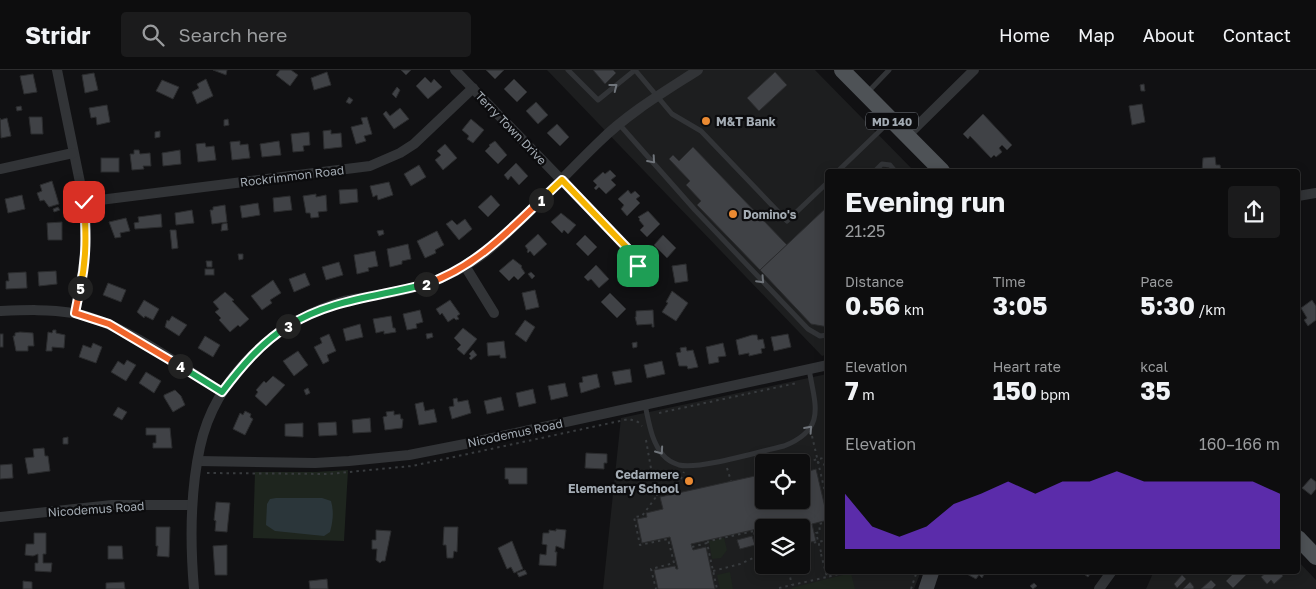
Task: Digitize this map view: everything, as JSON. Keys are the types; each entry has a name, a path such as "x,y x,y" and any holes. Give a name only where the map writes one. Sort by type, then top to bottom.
{"main road":[{"name":"MD 140","path":"842,70 940,169"},
{"path":"1300,540 1316,558"}],"street":[{"path":"57,70 84,202 86,223 86,257 75,313"},
{"name":"Terry Town Drive","path":"455,70 631,252 642,279"},
{"path":"194,589 192,505 200,445 222,392 259,349 299,319 322,308 345,301 401,291 427,284 465,266 503,237 619,124 698,70"},
{"path":"907,136 974,70"},
{"name":"Rockrimmon Road","path":"84,202 370,166 400,153 414,144 473,88"},
{"path":"0,169 73,153"},
{"path":"1300,196 1316,193"},
{"path":"465,266 494,312"},
{"path":"0,311 34,310 75,313 109,324 222,392"},
{"name":"Nicodemus Road","path":"198,461 315,463 409,454 465,444 825,366"},
{"name":"Nicodemus Road","path":"0,517 112,505 192,505"},
{"path":"926,589 931,574"},
{"path":"1099,589 1110,574"}],"lane":[{"path":"568,70 598,100 635,70 677,118 701,131 787,221 825,185"},
{"path":"866,94 889,70"},
{"path":"840,169 892,120"},
{"path":"619,124 695,210 808,329 820,336 825,335"},
{"path":"877,169 882,164 890,165 893,169"},
{"path":"645,405 652,435 664,457 679,465 698,465 784,446 802,436 814,422 816,415 808,369"}],"path":[{"path":"659,413 797,383"},
{"path":"208,473 328,474 408,466 629,419 638,422 643,427"},
{"path":"645,435 656,497 642,516 634,517 640,545 668,540 674,563 651,569 656,589"},
{"path":"812,436 825,496"},
{"path":"810,462 823,458"},
{"path":"817,461 825,465"},
{"path":"726,466 731,482"},
{"path":"656,495 676,490 684,472"},
{"path":"825,523 819,524 820,532 816,533 825,569"},
{"path":"692,547 707,544 709,541 754,531 755,537"},
{"path":"810,543 825,540"},
{"path":"707,544 717,589"},
{"path":"713,571 740,564 755,556"},
{"path":"789,574 792,585"},
{"path":"779,588 838,574"},
{"path":"911,589 916,574"}],"shaded area":[{"path":"547,70 815,70 912,169 825,169 825,355 822,356"},
{"name":"Cedarmere Elementary School","path":"825,374 825,574 920,574 914,589 603,589 621,418"},
{"path":"348,470 344,541 253,538 255,472"},
{"path":"322,498 331,501 333,516 330,532 324,536 275,531 266,525 267,504 270,499"},
{"path":"724,538 727,550 721,558 712,559 709,541"},
{"path":"1300,563 1316,580 1316,589 1146,589 1153,574 1300,574"},
{"path":"730,572 733,589 720,589 717,575"},
{"path":"851,574 855,589 792,589"}],"building":[{"path":"213,70 227,70 226,75"},
{"path":"280,70 291,70 298,75 290,86 276,75"},
{"path":"401,70 411,70 406,75"},
{"path":"486,70 504,70 495,79"},
{"path":"593,70 613,70 616,73 605,84"},
{"path":"327,72 331,85 314,90 311,78"},
{"path":"775,72 787,85 759,111 747,98"},
{"path":"94,73 98,90 85,93 82,75"},
{"path":"33,74 37,92 24,94 20,76"},
{"path":"425,77 431,83 434,79 442,87 428,99 416,86"},
{"path":"206,79 213,96 197,104 192,92 199,88 197,84"},
{"path":"514,79 527,92 517,102 504,89"},
{"path":"162,80 179,87 173,99 156,91"},
{"path":"1144,84 1145,91 1141,91 1140,85"},
{"path":"397,87 400,90 396,98 392,94"},
{"path":"349,97 353,100 350,104 346,102"},
{"path":"536,102 548,115 538,124 526,111"},
{"path":"1142,104 1145,122 1132,125 1129,106"},
{"path":"107,105 110,122 97,125 96,117 91,118 89,108"},
{"path":"21,106 22,110 17,111 16,107"},
{"path":"400,108 409,119 394,129 383,114 386,111 390,116"},
{"path":"983,114 1012,145 1007,150 1002,145 999,148 1002,152 996,157 994,155 991,158 970,136 968,139 963,134"},
{"name":"M&T Bank","path":"705,116 710,121 706,125 701,121"},
{"path":"29,117 42,117 43,134 31,134"},
{"path":"367,117 372,134 364,136 366,141 356,144 351,127 363,124 361,118"},
{"path":"7,118 11,136 1,138 0,120"},
{"path":"228,119 229,125 224,126 224,120"},
{"path":"471,119 484,130 473,143 467,139 469,136 462,130"},
{"path":"557,124 569,137 560,146 547,133"},
{"path":"331,130 331,134 341,133 342,147 324,149 323,131"},
{"path":"160,131 160,137 155,138 155,132"},
{"path":"309,132 310,145 303,146 304,151 293,152 291,134"},
{"path":"240,141 240,145 248,144 250,158 232,160 230,142"},
{"path":"279,141 281,155 262,157 260,144"},
{"path":"495,141 507,155 498,164 485,151"},
{"path":"205,143 206,147 214,146 216,160 198,162 196,144"},
{"path":"445,144 457,158 443,170 435,160 441,155 437,151"},
{"path":"693,147 787,245 760,270 697,205 701,201 686,185 690,181 669,159 673,155 679,161"},
{"path":"134,150 139,150 140,154 150,153 151,166 143,166 144,169 132,170 130,154 134,154"},
{"path":"180,150 181,164 163,166 162,153"},
{"path":"1215,157 1216,165 1220,165 1221,169 1202,169 1203,158"},
{"path":"101,158 119,158 119,172 101,172"},
{"path":"516,163 528,176 519,185 511,176 508,180 504,175"},
{"path":"419,165 426,177 411,186 404,174"},
{"path":"610,170 616,176 611,180 616,185 606,194 599,187 596,190 594,188 597,185 593,181 603,172 605,174"},
{"path":"52,181 59,204 49,207 44,200 40,201 37,193 42,191 40,185"},
{"path":"389,182 393,195 378,200 377,195 373,197 370,186"},
{"path":"357,189 358,202 340,204 339,190"},
{"path":"628,190 631,194 635,191 640,196 636,199 640,203 627,216 621,209 624,205 618,199"},
{"path":"316,194 316,197 326,195 327,211 318,212 319,217 311,218 310,213 306,213 303,196"},
{"path":"22,195 25,209 8,213 5,199"},
{"path":"491,195 500,205 488,217 478,207"},
{"path":"290,196 292,210 274,212 273,198"},
{"path":"258,203 260,215 242,218 240,206"},
{"path":"225,205 227,222 212,224 210,210 213,210 213,207"},
{"path":"58,207 60,210 54,212 53,209"},
{"path":"825,209 825,326 811,324 760,270"},
{"path":"192,210 194,223 176,225 175,213"},
{"path":"648,211 660,224 647,237 640,230 644,226 638,217"},
{"path":"561,213 576,225 568,234 564,230 562,233 551,222"},
{"path":"161,214 162,227 135,229 134,223 139,222 138,217"},
{"path":"126,218 130,231 120,233 121,237 115,238 109,222"},
{"path":"465,219 472,229 459,240 446,224 452,220 457,225"},
{"path":"62,222 62,240 48,240 47,223"},
{"path":"227,223 228,230 221,231 222,224"},
{"path":"170,230 176,230 178,248 172,249"},
{"path":"383,230 384,234 379,236 377,231"},
{"path":"437,231 444,245 435,250 436,253 425,258 417,241"},
{"path":"538,234 547,244 534,256 530,251 528,253 525,246"},
{"path":"585,235 597,247 588,256 576,244"},
{"path":"663,235 676,248 667,258 654,245"},
{"path":"408,244 411,259 390,267 387,249"},
{"path":"375,251 378,266 368,268 369,271 357,274 354,255"},
{"path":"238,254 243,254 243,259 239,260"},
{"path":"513,259 522,266 525,273 518,280 514,276 509,281 499,271"},
{"path":"206,261 212,261 212,267 207,267"},
{"path":"339,262 343,275 326,280 322,267"},
{"path":"686,264 688,281 675,283 672,266"},
{"path":"596,265 609,279 599,288 591,279 588,281 584,277"},
{"path":"205,269 214,269 214,275 205,275"},
{"path":"56,271 57,284 39,286 38,272"},
{"path":"26,272 27,288 6,289 6,281 9,281 8,273"},
{"path":"531,272 535,276 532,279 528,274"},
{"path":"305,273 310,285 294,292 289,279"},
{"path":"273,280 281,293 270,300 272,303 262,310 251,296"},
{"path":"108,283 126,290 121,302 103,295"},
{"path":"535,290 539,307 526,310 522,293"},
{"path":"672,291 688,303 676,321 662,312 668,303 666,302"},
{"path":"225,292 249,319 240,327 238,325 230,332 219,320 221,318 215,312 219,309 213,302"},
{"path":"610,293 626,309 617,318 601,302"},
{"path":"144,300 159,309 153,320 145,316 144,318 137,312"},
{"path":"450,300 460,314 457,316 459,319 456,320 454,318 448,322 442,313 440,315 436,309"},
{"path":"1312,300 1316,306 1316,320 1308,326 1304,320 1307,318 1301,308"},
{"path":"420,310 423,322 416,324 417,328 407,330 403,314"},
{"path":"653,310 654,327 652,327 652,324 637,325 636,311"},
{"path":"172,316 187,325 179,336 165,327 167,320 169,321"},
{"path":"391,316 393,328 395,328 396,332 384,334 384,331 376,333 373,319"},
{"path":"525,320 535,327 526,342 515,334"},
{"path":"360,324 363,337 346,341 343,329"},
{"path":"463,328 477,339 464,355 457,349 461,345 454,338"},
{"path":"53,330 56,330 56,333 65,335 64,348 52,347 52,351 46,351 48,332 52,333"},
{"path":"15,333 33,333 34,346 28,346 28,351 16,351 13,336 15,336"},
{"path":"432,333 433,337 427,339 426,334"},
{"path":"0,334 3,334 3,347 0,347"},
{"path":"329,334 336,351 327,355 329,361 323,364 314,347 322,343 320,338"},
{"path":"788,334 791,347 774,351 771,337"},
{"path":"757,335 758,340 763,339 765,348 761,349 762,353 749,356 749,353 739,355 736,340"},
{"path":"205,336 220,345 213,357 198,348"},
{"path":"504,341 506,358 500,358 500,355 488,356 487,343"},
{"path":"637,342 637,347 633,348 632,343"},
{"path":"93,343 102,347 96,363 79,357 83,345 91,348"},
{"path":"723,343 726,356 718,357 719,362 709,364 706,347"},
{"path":"686,347 687,351 693,350 698,367 688,369 687,366 679,366 676,353 681,352 680,348"},
{"path":"473,350 477,355 471,360 469,354"},
{"path":"298,351 308,365 294,376 283,361"},
{"path":"127,360 136,365 126,381 111,372 118,361 124,365"},
{"path":"662,361 665,374 647,378 644,365"},
{"path":"630,369 632,382 615,385 612,372"},
{"path":"146,372 161,381 154,393 139,383"},
{"path":"597,374 600,387 581,393 579,383 583,382 582,377"},
{"path":"273,376 285,385 266,406 255,396 258,392 256,390 264,381 266,383"},
{"path":"565,383 568,396 551,400 548,386"},
{"path":"308,388 310,393 306,395 304,390"},
{"path":"533,389 536,403 519,407 516,393"},
{"path":"175,390 181,396 185,405 173,412 164,395"},
{"path":"501,397 504,410 487,414 484,401"},
{"path":"457,398 458,402 468,400 471,413 452,419 449,407 454,406 453,399"},
{"path":"423,402 425,411 434,409 437,422 419,425 415,404"},
{"path":"118,407 127,412 122,420 113,415"},
{"path":"245,411 251,414 250,417 253,419 245,435 233,429 240,413 243,415"},
{"path":"394,411 394,415 400,414 401,419 403,419 402,428 385,430 383,417 387,416 386,412"},
{"path":"370,418 371,432 353,433 352,420"},
{"path":"336,422 337,435 319,436 318,423"},
{"path":"303,423 303,437 285,436 285,424"},
{"path":"146,428 170,428 172,448 153,448 153,443 156,443 156,435 146,435"},
{"path":"68,437 68,444 63,444 63,438"},
{"path":"44,448 45,456 48,456 50,471 28,474 25,458 34,457 33,449"},
{"path":"586,453 607,454 607,463 604,463 604,469 585,468"},
{"path":"12,464 13,478 0,479 0,465"},
{"path":"505,468 527,468 527,484 509,484 508,479 505,479"},
{"path":"816,469 825,507 825,521 812,524 816,541 810,542 810,519 755,519 755,529 691,544 693,550 706,547 715,589 658,589 654,570 675,566 678,569 670,537 642,543 637,519 647,517 646,513 663,509 660,497 755,476 755,509 810,509 810,471"},
{"path":"1311,478 1316,482 1316,489 1311,495 1302,488"},
{"path":"216,502 230,503 227,532 215,531"},
{"path":"156,527 170,527 169,557 157,556"},
{"path":"444,527 458,527 457,552 454,551 453,558 447,558 446,545 443,545"},
{"path":"556,529 566,530 564,549 556,546 556,566 539,565 540,554 546,555 547,545 542,544 543,533 549,533 549,530 556,531"},
{"path":"376,530 391,531 385,561 380,563 376,560 377,549 372,549 372,540 376,540"},
{"path":"34,533 46,533 46,554 43,554 43,563 52,563 51,572 35,571 35,563 38,563 38,554 33,556 25,555 26,544 34,544"},
{"path":"752,536 755,545 740,549 737,540"},
{"path":"512,541 523,569 514,573 511,567 507,569 498,548"},
{"path":"227,545 227,575 215,575 213,546"},
{"path":"108,546 122,546 123,559 108,559"},
{"path":"525,570 527,574 519,577 517,573"},
{"path":"967,574 984,574 982,578 979,575 976,579"},
{"path":"1233,574 1247,574 1233,588 1226,581"},
{"path":"1264,574 1281,574 1283,576 1274,584 1271,580 1267,584 1261,577"},
{"path":"1182,575 1186,579 1177,588 1174,584"},
{"path":"327,579 328,589 310,589 309,581"},
{"path":"1211,580 1216,585 1212,589 1201,589"},
{"path":"23,581 32,582 32,589 23,589"},
{"path":"124,582 125,589 106,589 106,583"},
{"path":"1190,582 1194,587 1193,589 1183,589"},
{"path":"1034,583 1037,586 1033,589 1030,586"}],"place":[{"name":"M&T Bank","path":"706,121"},
{"name":"Domino's","path":"733,214"},
{"name":"Cedarmere Elementary School","path":"689,481"}],"route":[{"path":"84,202 86,257 75,313 109,324 124,332 222,392 259,349 299,319 322,308 345,301 401,291 427,284 465,266 503,237 562,180 631,252 638,266"}]}
